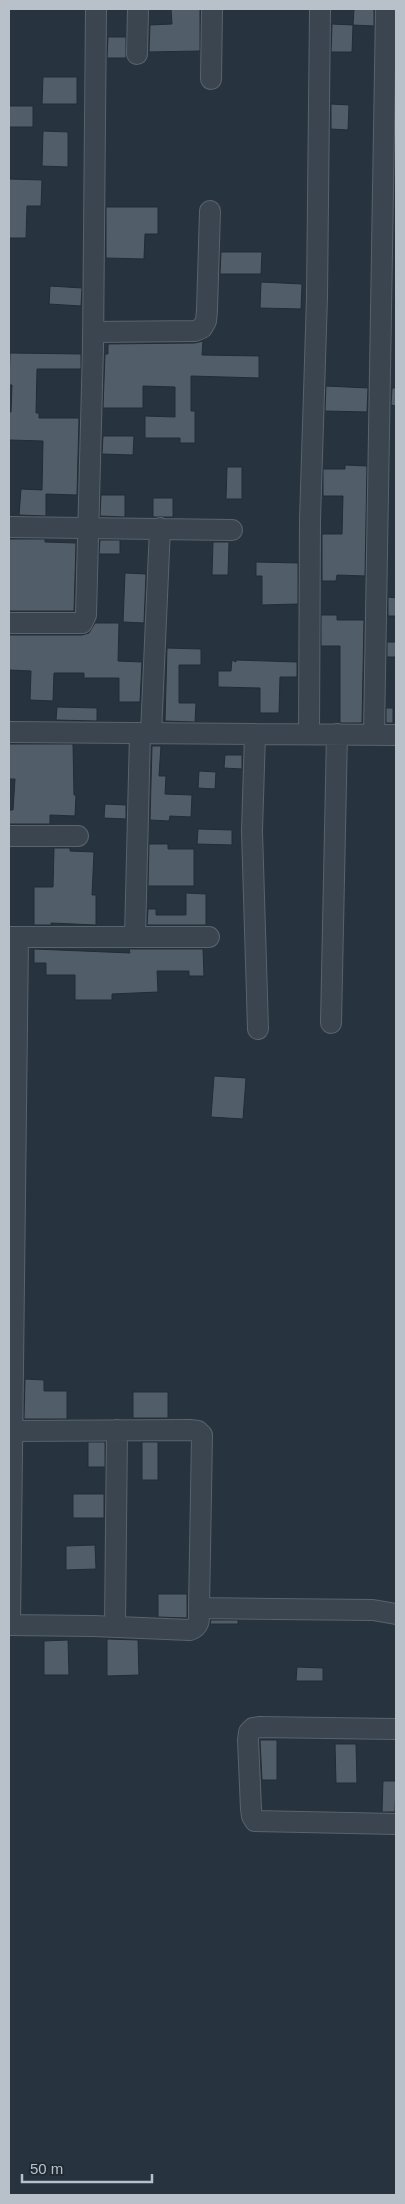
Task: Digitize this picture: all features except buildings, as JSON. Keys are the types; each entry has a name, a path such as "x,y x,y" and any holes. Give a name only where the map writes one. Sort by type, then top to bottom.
{"street":[{"path":"9,623 76,624 85,620 90,527 96,9"},
{"path":"137,54 138,9"},
{"path":"211,79 212,9"},
{"path":"308,734 310,520 317,297 320,9"},
{"path":"374,735 386,9"},
{"path":"93,332 195,331 202,328 206,321 207,310 210,211"},
{"path":"9,527 232,530"},
{"path":"135,937 160,528"},
{"path":"9,732 396,735"},
{"path":"255,734 252,831 258,1028"},
{"path":"331,1023 337,734"},
{"path":"9,836 78,836"},
{"path":"13,1431 190,1430 198,1431 202,1435 199,1624 196,1628 190,1630 115,1626 10,1625 13,1431 11,1390 14,937 208,937"},
{"path":"115,1626 117,1430"},
{"path":"199,1608 373,1610 396,1614"},
{"path":"396,1729 253,1728 249,1732 248,1740 251,1810 255,1821 396,1824"}]}
